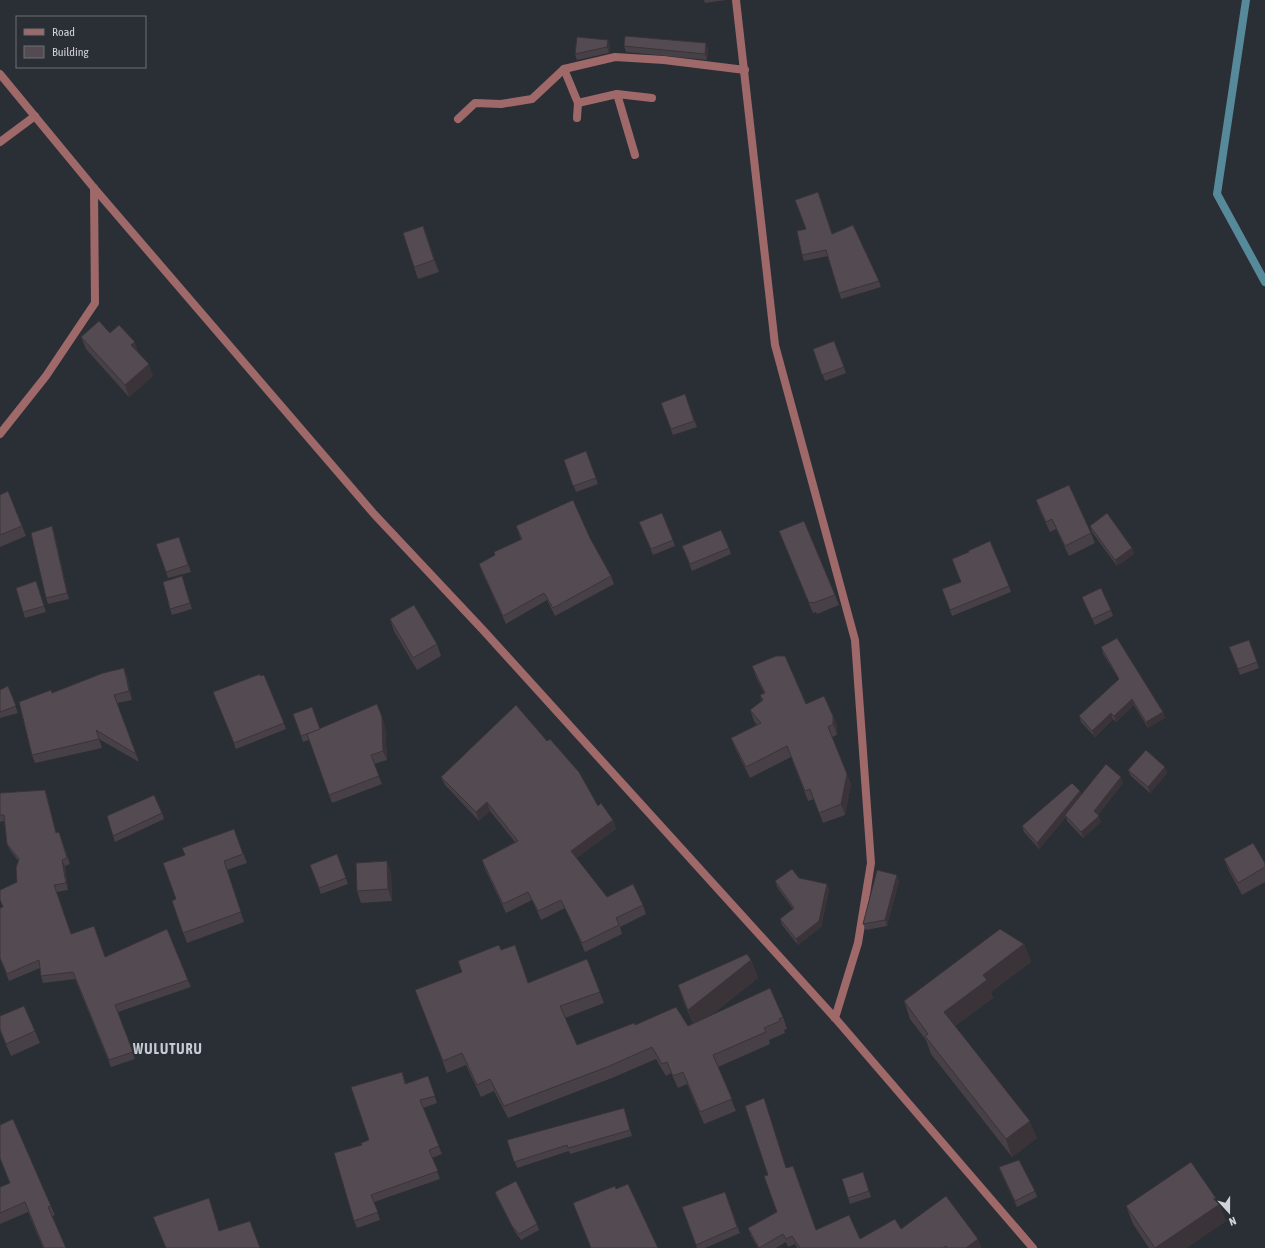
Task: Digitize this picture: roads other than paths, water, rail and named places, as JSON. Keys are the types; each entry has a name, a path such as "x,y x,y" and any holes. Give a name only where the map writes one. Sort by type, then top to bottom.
{"street":[{"path":"736,0 775,345 855,640 871,863 858,943 835,1018"},
{"path":"458,119 475,103 501,104 532,99 564,68 615,57 664,60 744,70"},
{"path":"564,68 578,103 577,118"},
{"path":"0,74 94,188 374,514 493,642 835,1018 1033,1248"},
{"path":"578,103 617,94 652,98"},
{"path":"617,94 635,155"},
{"path":"0,142 35,116"},
{"path":"0,434 46,376 95,303 94,188"}],"waterway":[{"path":"1246,0 1217,194 1265,282"}],"district":[{"name":"WULUTURU","path":"168,1049"}]}
